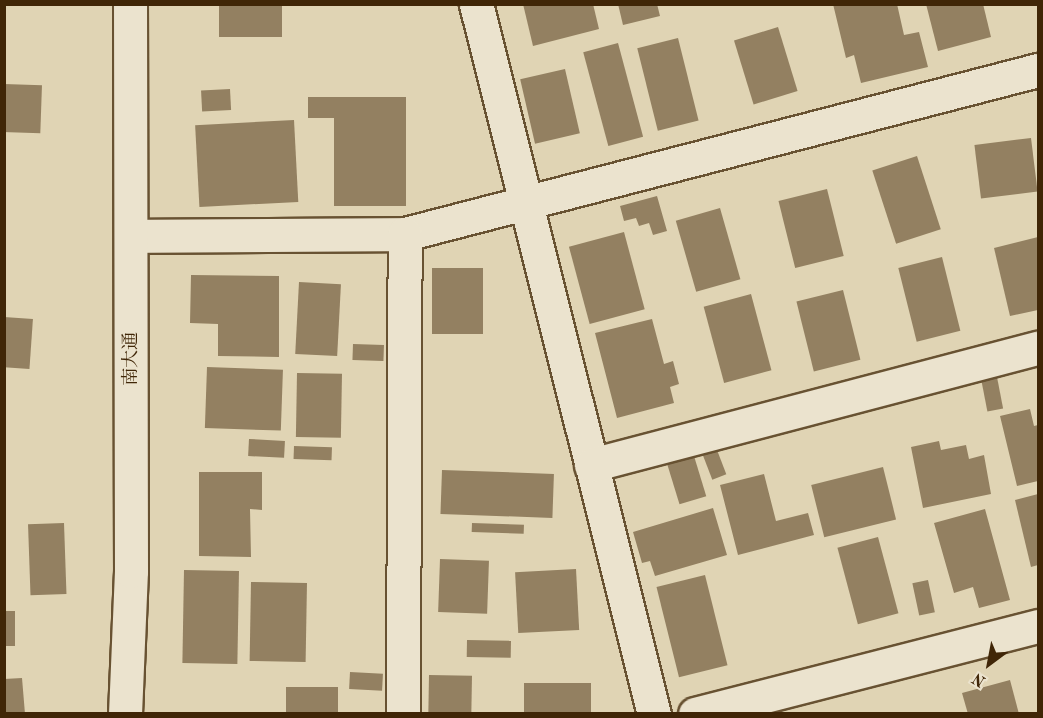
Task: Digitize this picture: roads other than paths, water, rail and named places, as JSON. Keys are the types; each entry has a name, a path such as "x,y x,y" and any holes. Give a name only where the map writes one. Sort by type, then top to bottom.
{"street":[{"name":"南大通","path":"125,714 131,236 130,4"},
{"path":"476,4 654,714"},
{"path":"131,236 405,234 526,200 1038,70"},
{"path":"403,714 405,234"},
{"path":"591,465 1038,348"},
{"path":"696,714 1038,626"}]}
